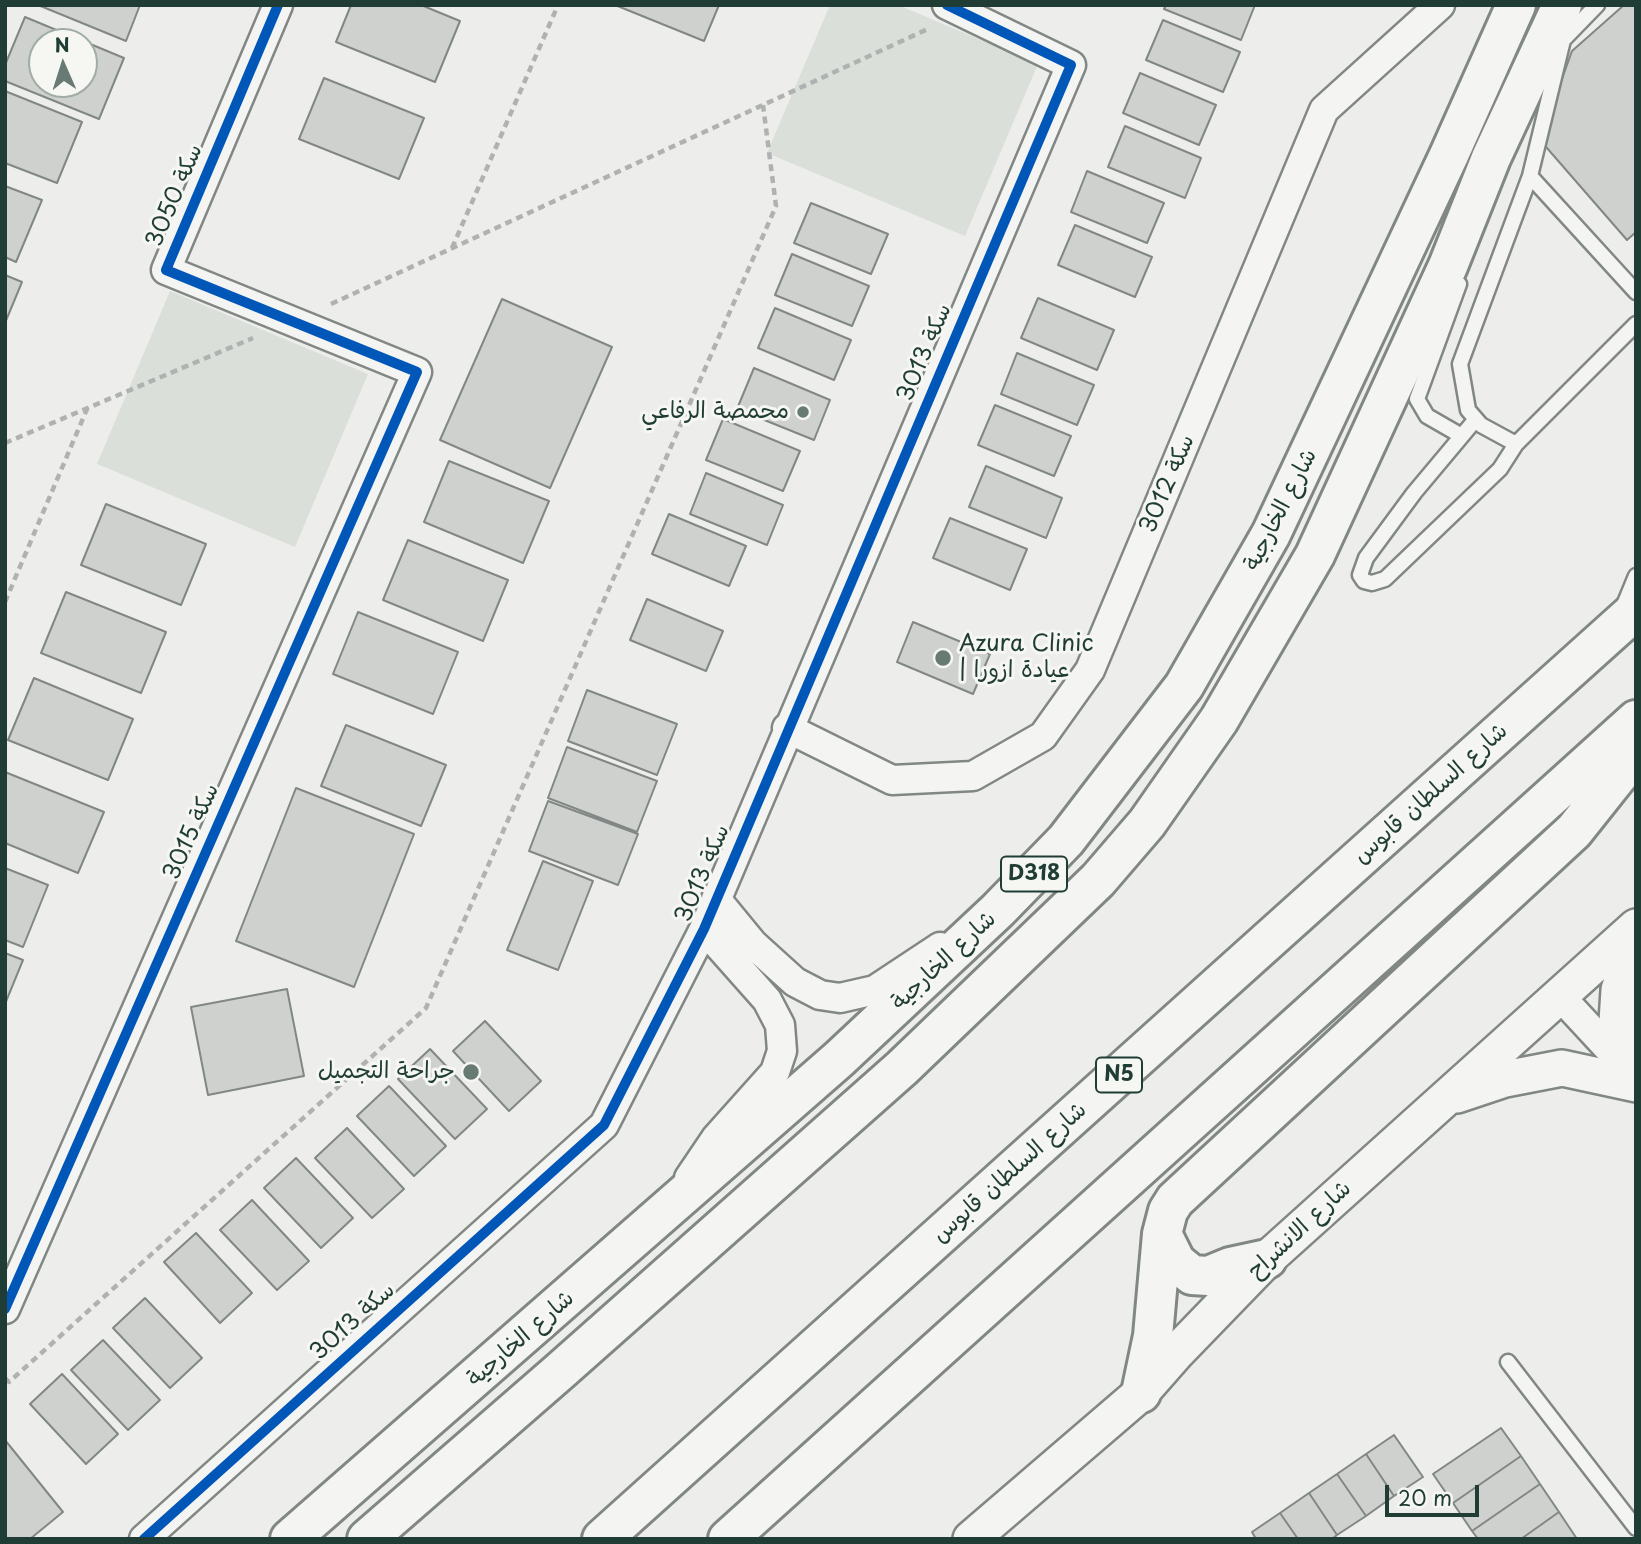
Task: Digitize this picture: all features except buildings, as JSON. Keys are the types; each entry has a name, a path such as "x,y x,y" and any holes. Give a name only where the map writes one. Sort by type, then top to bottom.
{"main road":[{"name":"شارع الخارجية","path":"290,1539 839,1059 999,910 1074,830 1184,685 1271,534 1449,155 1516,5"},
{"name":"شارع الخارجية","path":"367,1539 902,1068 1090,888 1147,823 1219,720 1315,555 1448,266 1491,158 1562,5"},
{"name":"شارع السلطان قابوس","path":"602,1539 1624,621"},
{"path":"728,1539 1636,720"},
{"path":"1141,1393 1153,1336 1162,1234 1168,1211 1175,1200 1574,831 1636,753"},
{"path":"1162,1234 1176,1262 1192,1275 1208,1276 1230,1266 1267,1259"}],"street":[{"name":"سكة 3050","path":"278,5 166,270 417,372"},
{"name":"سكة 3012","path":"787,729 892,780 973,776 1043,736 1090,670 1324,110 1440,5"},
{"name":"سكة 3013","path":"144,1539 604,1125 704,929 1071,65 955,9"},
{"name":"سكة 3015","path":"5,1309 417,372"},
{"path":"716,899 754,944 795,982 820,995 840,998 875,989 999,910"},
{"name":"شارع الانشراح","path":"971,1539 1141,1393 1267,1259 1636,927"},
{"path":"667,1211 716,1138 775,1072 782,1051 780,1024 767,1000 704,929"},
{"path":"1635,1082 1617,1022 1619,989 1636,940"},
{"path":"1559,995 1611,1050 1635,1082"},
{"path":"1444,1099 1505,1079 1562,1068 1635,1082"}],"lane":[{"path":"1516,444 1480,425 1468,410 1460,364 1530,176 1563,40 1597,5"},
{"path":"1480,225 1488,202 1491,158"},
{"path":"1530,176 1636,292"},
{"path":"1460,436 1427,416 1417,399 1463,273"},
{"path":"1476,419 1414,493 1366,558 1360,575 1364,581 1372,583 1385,579 1500,469 1516,444 1636,324"},
{"path":"1624,621 1636,576"},
{"path":"1508,1362 1636,1528"}],"path":[{"path":"452,248 558,5"},
{"path":"5,443 293,321 763,105 955,9"},
{"path":"5,1378 9,1382 426,1008 776,206 763,105"},
{"path":"5,602 87,408"}],"shaded area":[{"path":"830,5 898,5 1038,64 965,236 767,153"},
{"path":"170,291 368,374 295,547 97,464"}],"cycle path":[{"path":"5,1309 417,372 166,270 278,5"},
{"path":"144,1539 604,1125 704,929 1071,65 947,5"}],"place":[{"name":"محمصة الرفاعي","path":"803,412"},
{"name":"Azura Clinic | عيادة ازورا","path":"943,658"},
{"name":"جراحة التجميل","path":"471,1072"}]}
